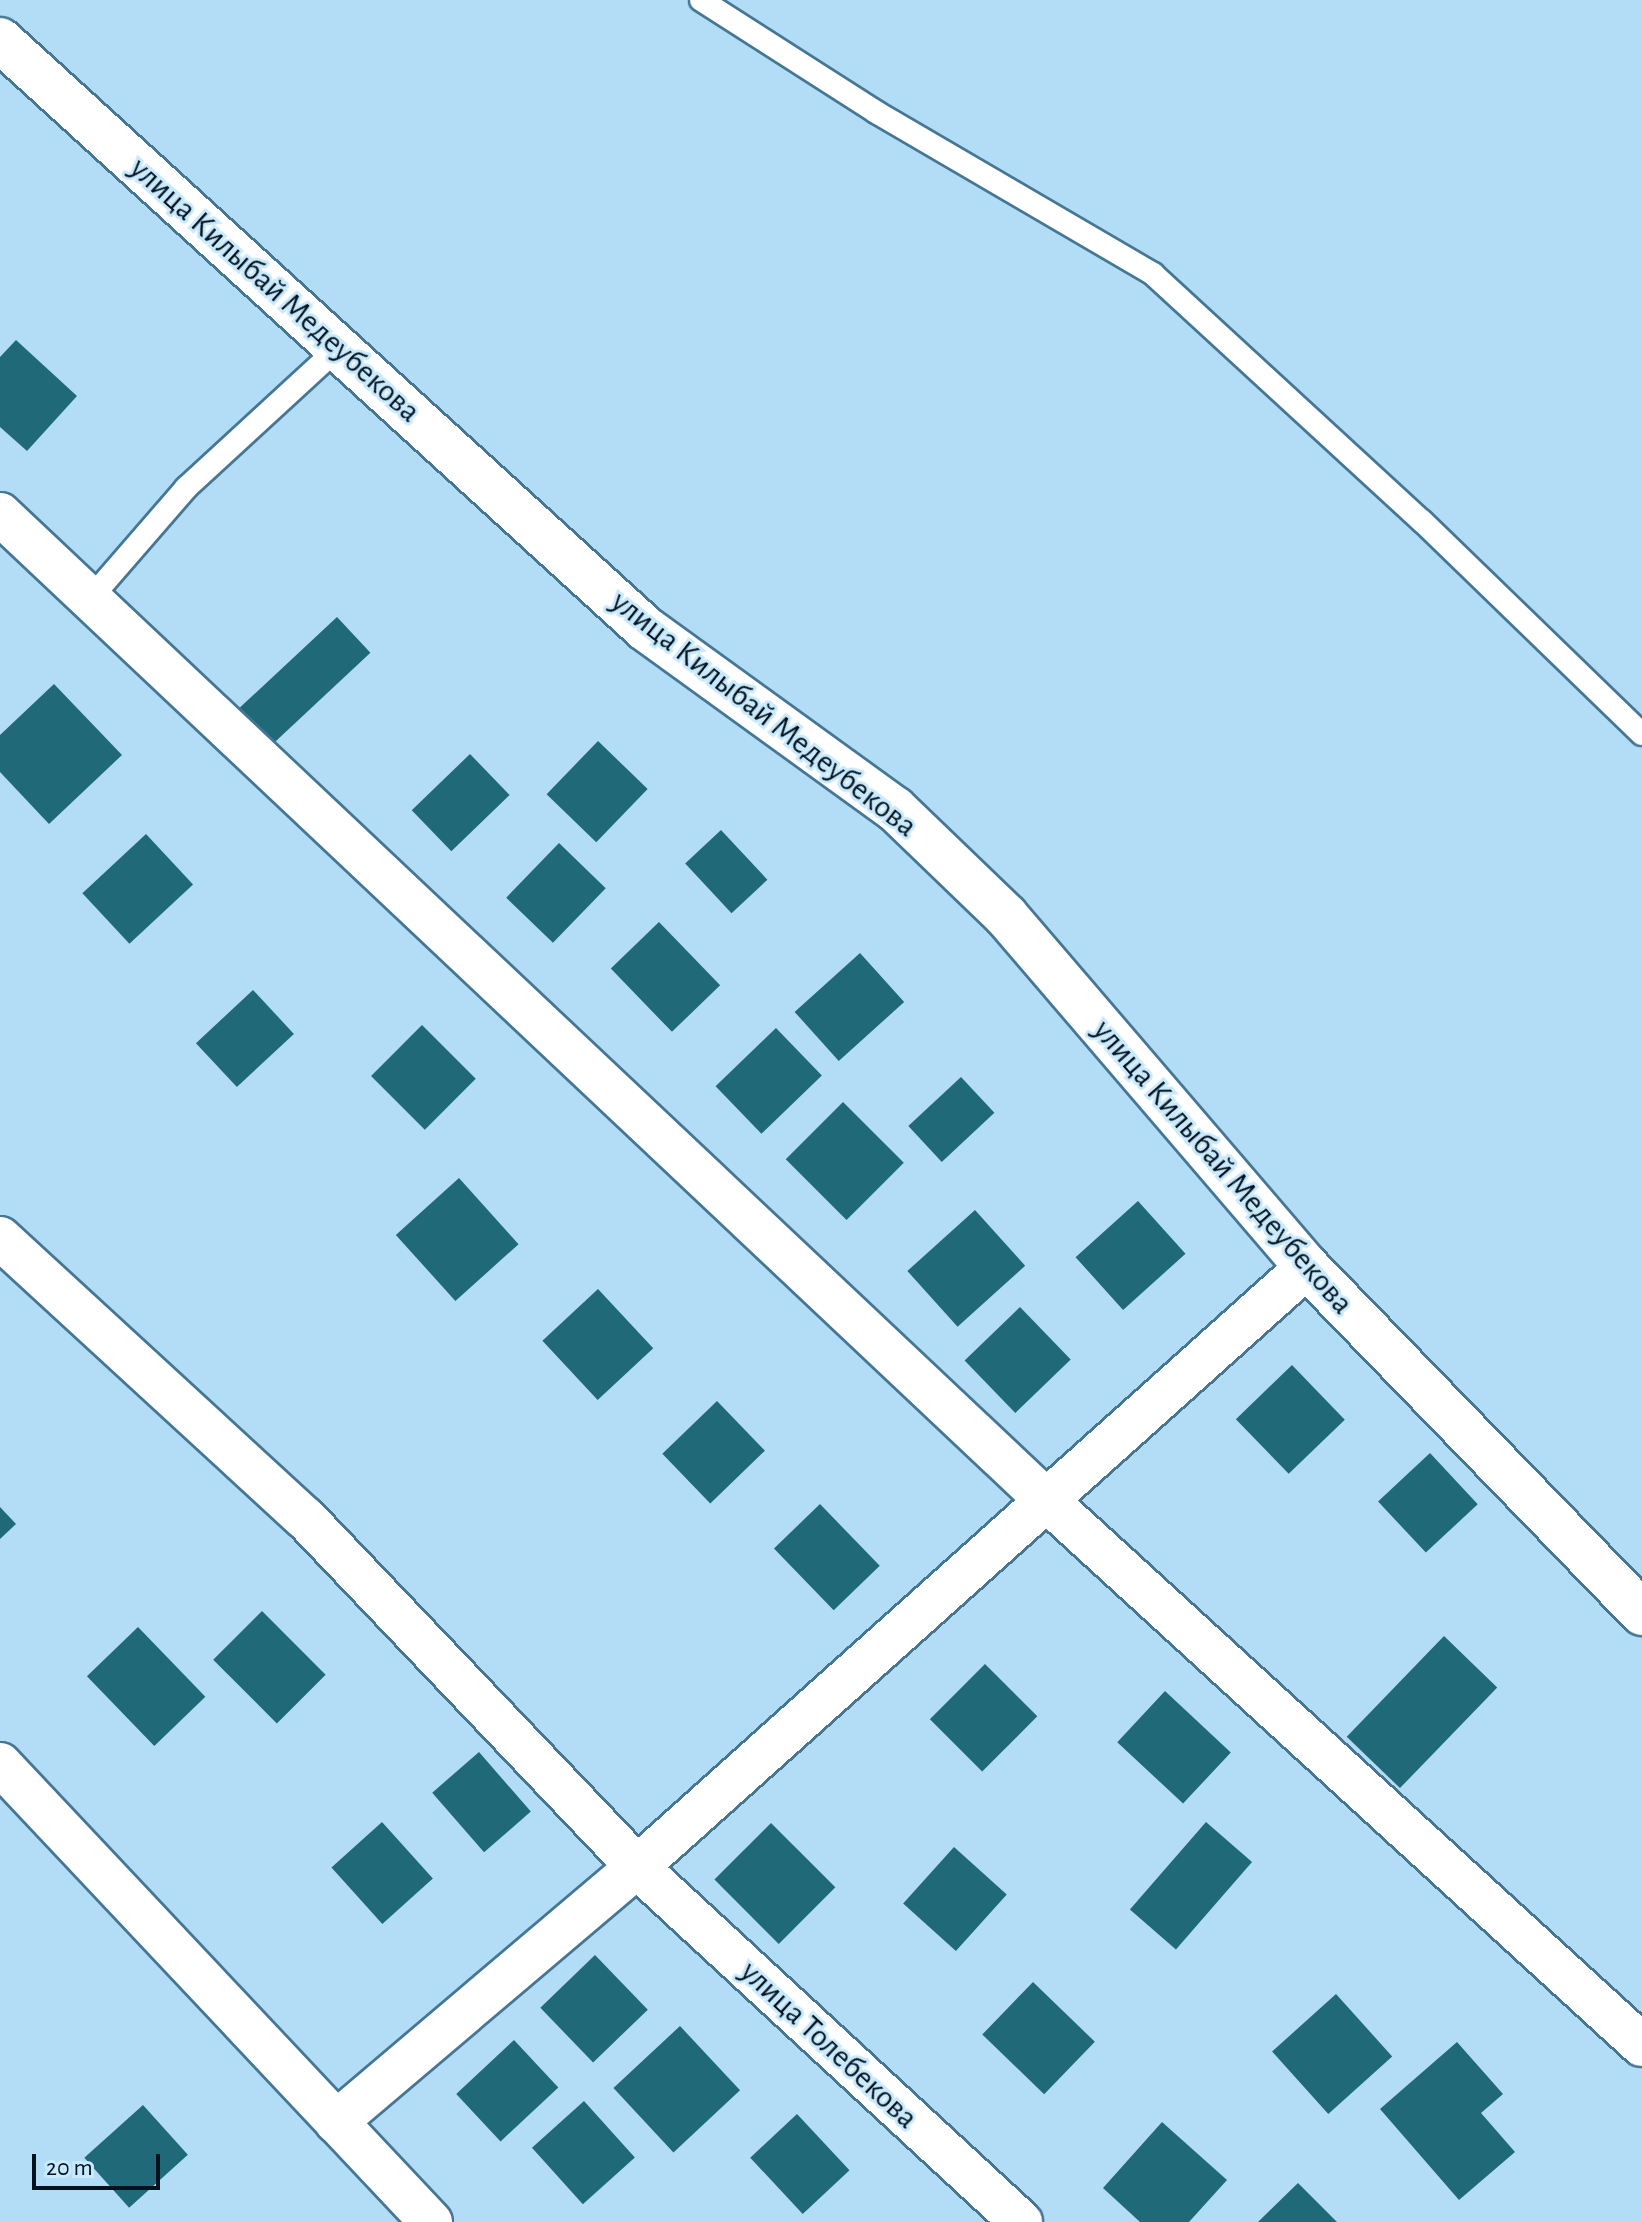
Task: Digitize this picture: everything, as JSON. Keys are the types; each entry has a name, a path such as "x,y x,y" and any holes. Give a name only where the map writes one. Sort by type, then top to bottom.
{"main road":[{"name":"улица Килыбай Медеубекова","path":"0,40 646,629 895,809 1006,916 1307,1267 1642,1613"}],"street":[{"path":"0,514 1045,1499 1642,2045"},
{"name":"улица Толебекова","path":"0,1238 305,1518 637,1867 1021,2222"},
{"path":"336,2122 637,1867 1307,1267"},
{"path":"0,1764 431,2222"}],"lane":[{"path":"701,0 876,112 1153,274 1422,521 1642,734"},
{"path":"90,599 186,488 338,348"}],"building":[{"path":"16,340 77,396 27,451 0,427 0,357"},
{"path":"337,617 370,653 272,745 238,709"},
{"path":"54,684 122,755 49,824 0,772 0,735"},
{"path":"598,741 648,789 596,842 547,794"},
{"path":"470,754 510,795 451,851 412,810"},
{"path":"721,830 767,880 732,913 685,863"},
{"path":"146,834 193,884 129,944 82,893"},
{"path":"559,843 606,888 553,943 506,898"},
{"path":"659,922 720,985 672,1032 611,969"},
{"path":"860,953 904,1002 839,1061 795,1012"},
{"path":"253,990 294,1034 237,1087 196,1043"},
{"path":"422,1025 476,1079 425,1130 371,1076"},
{"path":"776,1028 822,1075 761,1134 716,1086"},
{"path":"961,1077 994,1113 942,1162 908,1126"},
{"path":"843,1102 904,1163 847,1220 786,1159"},
{"path":"459,1178 519,1244 455,1301 396,1235"},
{"path":"1138,1201 1186,1254 1123,1310 1076,1257"},
{"path":"975,1210 1025,1266 958,1327 907,1271"},
{"path":"598,1289 653,1348 598,1400 542,1341"},
{"path":"1020,1307 1071,1360 1015,1413 965,1360"},
{"path":"1292,1365 1345,1420 1289,1474 1236,1419"},
{"path":"717,1401 765,1451 710,1503 662,1454"},
{"path":"1430,1453 1478,1504 1426,1553 1378,1501"},
{"path":"820,1504 880,1566 834,1610 774,1548"},
{"path":"0,1507 16,1524 0,1539"},
{"path":"262,1611 326,1675 277,1723 213,1660"},
{"path":"138,1627 205,1697 154,1746 87,1676"},
{"path":"1444,1636 1497,1687 1400,1788 1347,1737"},
{"path":"985,1664 1037,1716 982,1771 930,1719"},
{"path":"1165,1691 1231,1752 1183,1804 1117,1742"},
{"path":"479,1752 531,1812 484,1852 432,1793"},
{"path":"382,1822 433,1878 382,1924 331,1868"},
{"path":"1206,1822 1252,1862 1176,1950 1130,1910"},
{"path":"771,1823 835,1887 779,1944 714,1880"},
{"path":"954,1847 1007,1895 956,1951 903,1903"},
{"path":"595,1955 648,2010 593,2062 540,2008"},
{"path":"1033,1982 1095,2042 1044,2094 982,2035"},
{"path":"1336,1994 1392,2056 1328,2114 1272,2052"},
{"path":"680,2026 740,2090 673,2152 613,2088"},
{"path":"514,2040 558,2088 501,2141 456,2094"},
{"path":"1457,2042 1503,2094 1481,2113 1515,2152 1459,2200 1380,2109"},
{"path":"584,2101 635,2157 583,2204 532,2148"},
{"path":"143,2105 188,2155 129,2208 84,2158"},
{"path":"797,2114 850,2170 803,2214 750,2158"},
{"path":"1162,2122 1227,2180 1189,2222 1140,2222 1103,2188"},
{"path":"1298,2183 1337,2222 1258,2222"}]}
